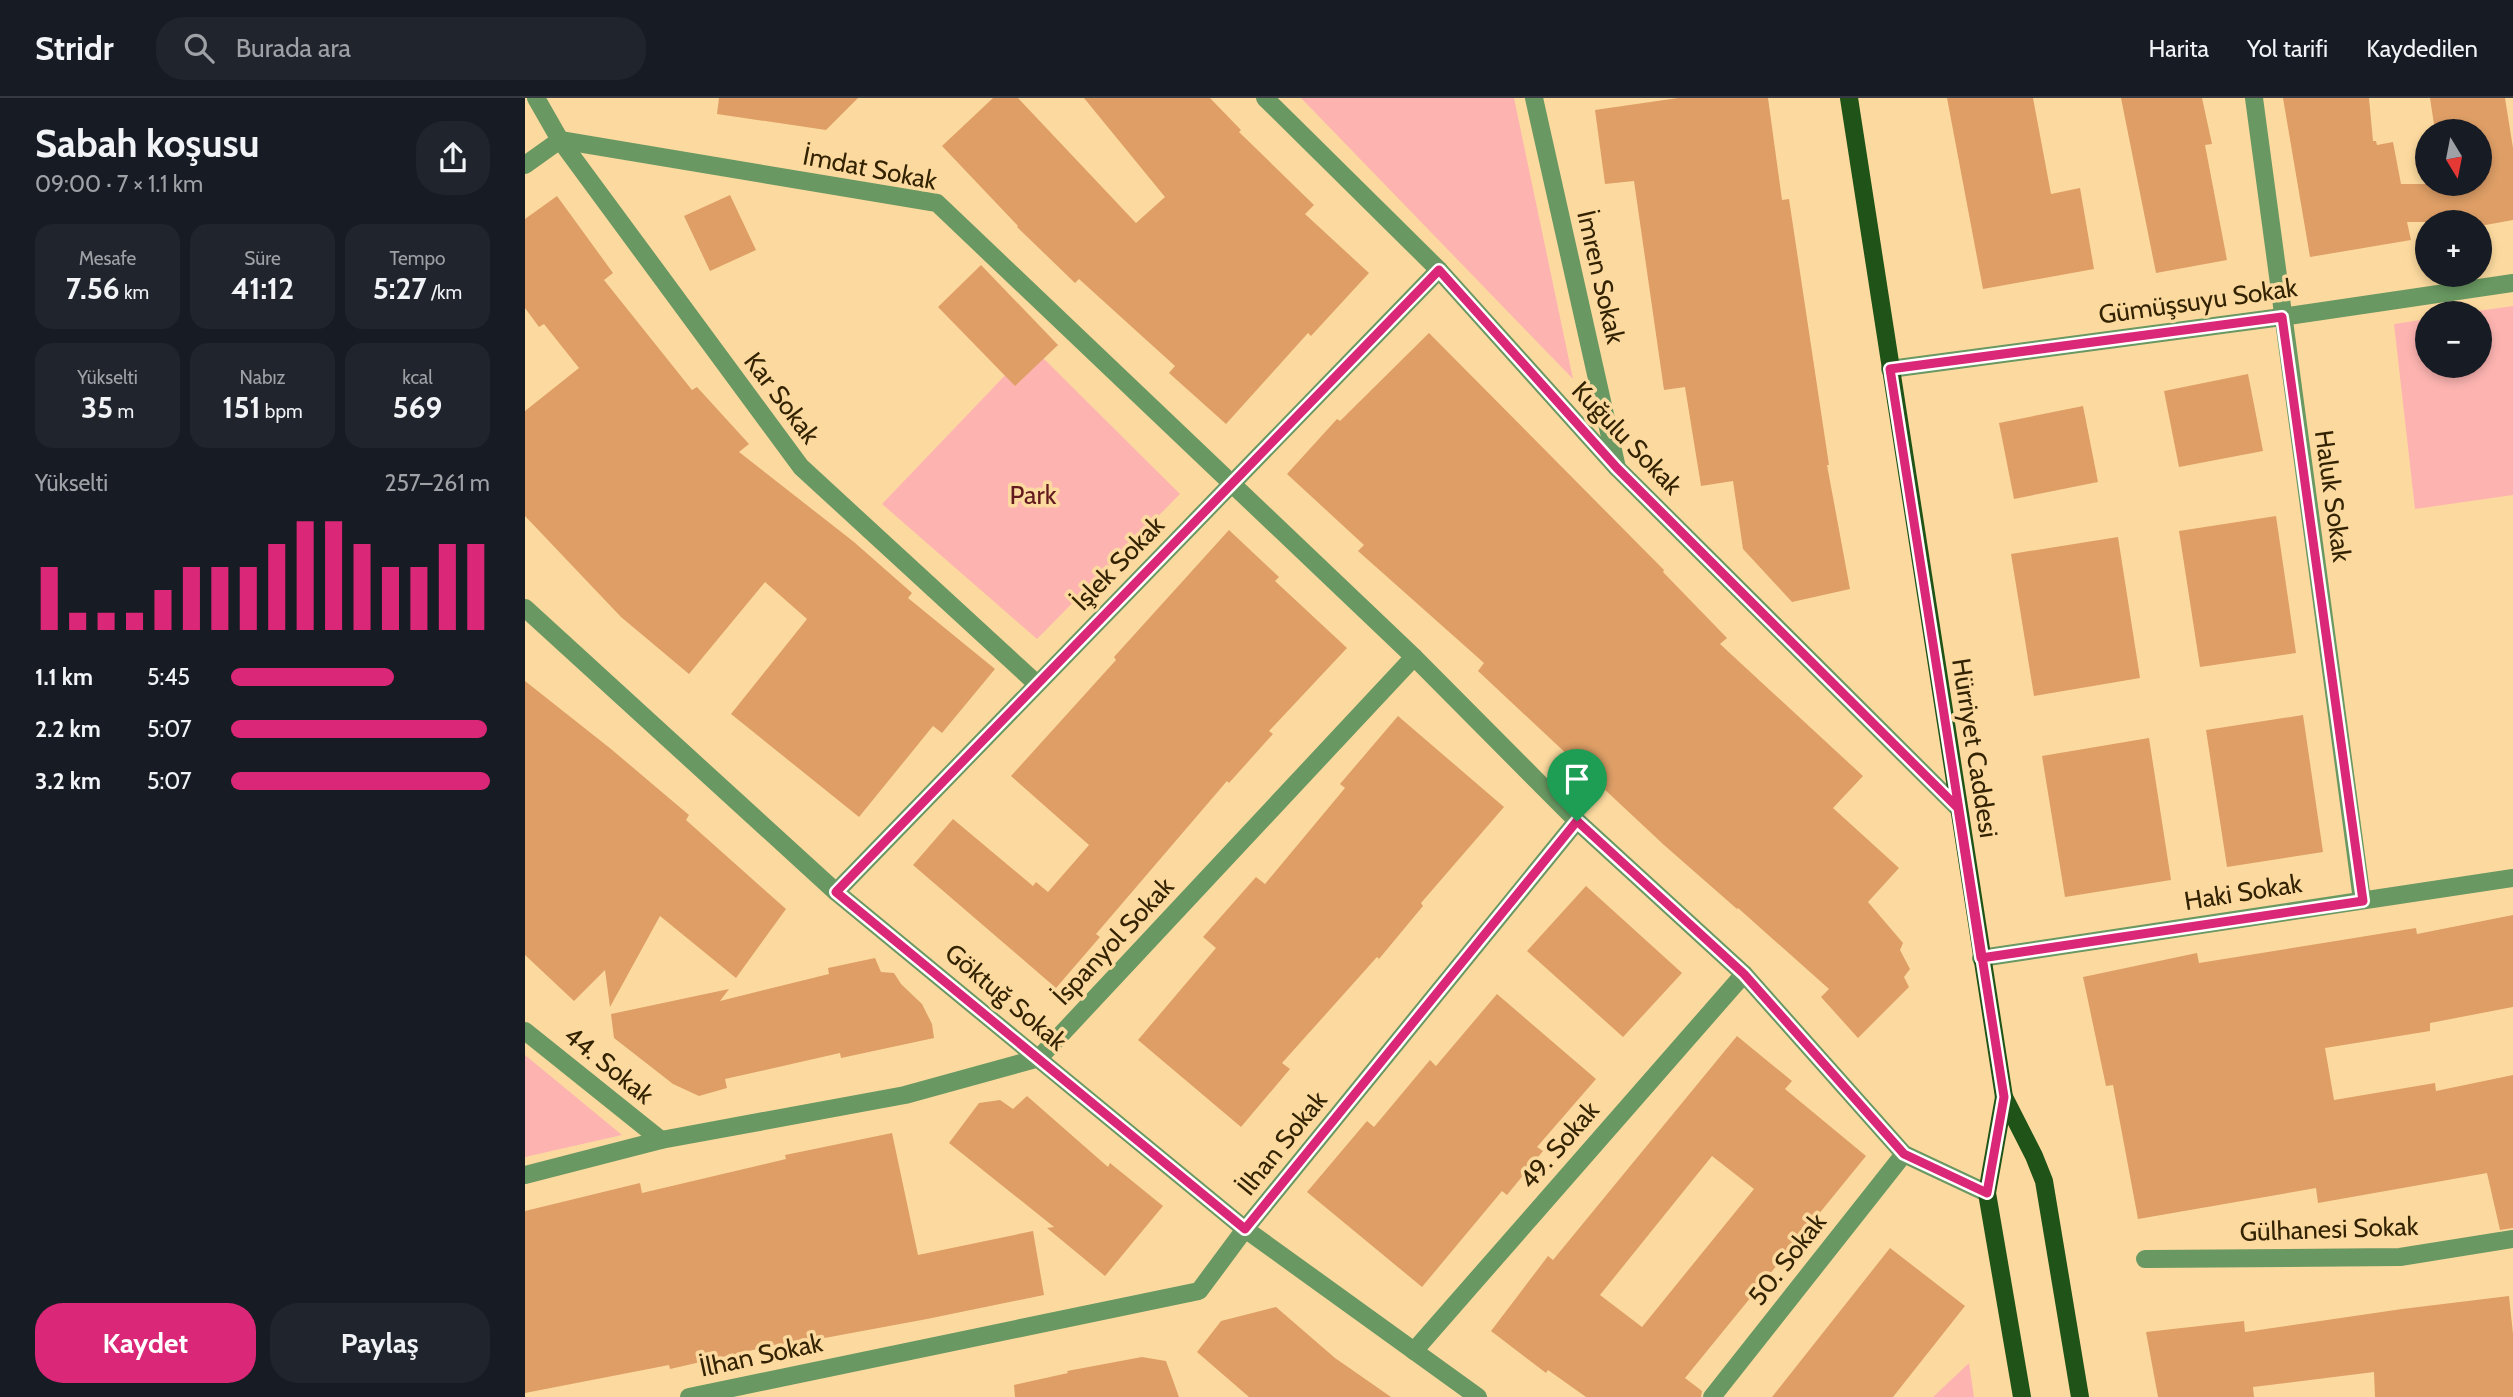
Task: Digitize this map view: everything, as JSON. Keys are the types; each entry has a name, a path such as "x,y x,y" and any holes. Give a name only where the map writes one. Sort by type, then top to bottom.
{"main road":[{"name":"Hürriyet Caddesi","path":"1849,98 2004,1097 2035,1156 2044,1181 2080,1397"},
{"path":"2004,1097 1987,1193 2022,1397"}],"street":[{"name":"Kar Sokak","path":"536,98 560,140 801,467 1037,684"},
{"name":"Kuğulu Sokak","path":"1265,98 1439,270 1617,468 1958,808"},
{"name":"İmren Sokak","path":"1534,98 1617,468"},
{"name":"Haluk Sokak","path":"2254,98 2363,901"},
{"path":"525,165 560,140"},
{"name":"İmdat Sokak","path":"560,140 937,203 1414,657 1577,821 1744,974 1904,1154"},
{"name":"İşlek Sokak","path":"836,892 1439,270"},
{"name":"Gümüşsuyu Sokak","path":"1890,369 2513,283"},
{"name":"Göktuğ Sokak","path":"525,608 836,892 1245,1229 1478,1397"},
{"name":"İspanyol Sokak","path":"1039,1058 1414,657"},
{"name":"İlhan Sokak","path":"689,1397 1199,1291 1245,1229 1577,821"},
{"name":"Haki Sokak","path":"1981,958 2513,878"},
{"name":"49. Sokak","path":"1414,1351 1744,974"},
{"name":"44. Sokak","path":"525,1031 661,1140"},
{"path":"525,1175 661,1140 905,1095 1039,1058"},
{"path":"1904,1154 1987,1193"},
{"name":"50. Sokak","path":"1712,1397 1904,1154"},
{"name":"Gülhanesi Sokak","path":"2145,1259 2400,1257 2513,1239"}],"green space":[{"path":"1301,98 1514,98 1573,379"},
{"path":"2513,306 2513,495 2415,509 2394,324 2415,321 2415,378 2492,378 2492,309"},
{"name":"Park","path":"1032,347 1180,494 1037,639 882,504"},
{"path":"525,1055 622,1135 525,1157"},
{"path":"1969,1363 1974,1397 1933,1397"}],"building":[{"path":"719,98 858,98 826,130 717,114"},
{"path":"993,98 1018,98 1136,223 1165,197 1084,98 1210,98 1241,130 1239,132 1314,205 1305,214 1369,273 1311,336 1308,333 1226,424 1169,373 1175,366 1079,279 1075,283 1017,227 942,146"},
{"path":"1678,98 1768,98 1782,200 1789,199 1827,465 1850,589 1792,602 1743,549 1733,481 1701,486 1685,387 1664,390 1634,181 1605,184 1595,110"},
{"path":"1947,98 2033,98 2051,194 2080,188 2094,269 1983,289"},
{"path":"2121,98 2202,98 2212,144 2205,145 2227,260 2156,273"},
{"path":"2283,98 2369,98 2373,141 2376,141 2377,145 2393,142 2401,184 2415,184 2415,196 2492,196 2492,119 2433,119 2430,98 2505,98 2513,148 2513,220 2492,224 2492,210 2415,210 2415,222 2407,222 2411,240 2310,257"},
{"path":"730,195 756,250 710,271 684,216"},
{"path":"557,196 613,273 604,280 692,390 697,387 749,444 739,452 854,542 912,593 908,598 995,669 942,733 933,726 859,817 731,714 807,619 765,582 689,674 621,617 525,516 525,411 579,368 544,324 539,327 525,308 525,219"},
{"path":"981,265 1058,345 1015,386 938,307"},
{"path":"1429,333 1664,570 1727,638 1720,644 1863,776 1833,808 1899,868 1868,902 1903,943 1900,950 1910,969 1904,977 1909,987 1858,1038 1821,997 1829,989 1664,845 1478,671 1484,663 1358,551 1364,545 1287,474 1337,419 1340,421"},
{"path":"2248,374 2263,451 2179,467 2164,391"},
{"path":"2083,406 2098,482 2014,499 1999,423"},
{"path":"2276,516 2296,653 2200,667 2179,531"},
{"path":"1229,530 1279,577 1275,581 1347,648 1269,731 1273,734 1229,783 1227,781 1096,934 1100,937 1056,988 913,865 953,819 1033,886 1036,882 1048,892 1089,845 1011,776"},
{"path":"2118,537 2140,678 2034,696 2011,554"},
{"path":"525,681 689,815 686,820 786,909 736,978 660,916 610,1007 605,970 574,1001 525,955"},
{"path":"2303,715 2323,852 2227,867 2206,730"},
{"path":"1398,716 1504,807 1421,903 1423,906 1379,959 1377,957 1282,1063 1290,1069 1241,1127 1138,1040 1216,948 1203,937 1256,877 1265,884 1345,788 1340,784"},
{"path":"2149,738 2171,880 2065,897 2042,756"},
{"path":"1586,886 1682,973 1623,1037 1527,951"},
{"path":"2513,915 2513,1007 2430,1023 2430,1031 2325,1048 2334,1100 2435,1083 2436,1091 2513,1075 2513,1228 2500,1230 2487,1173 2318,1203 2316,1188 2138,1219 2113,1085 2106,1086 2083,977 2197,953 2199,963 2416,928 2417,934"},
{"path":"875,958 881,972 894,973 901,984 922,1004 932,1024 934,1038 841,1058 840,1053 725,1079 727,1088 699,1096 673,1084 614,1038 611,1014 729,989 720,1001 829,974 828,968"},
{"path":"1497,994 1596,1079 1537,1147 1543,1151 1507,1195 1502,1191 1422,1287 1307,1192 1367,1121 1374,1127 1430,1060 1436,1066"},
{"path":"1737,1036 1792,1081 1785,1089 1866,1156 1685,1378 1702,1391 1701,1397 1586,1397 1548,1370 1546,1373 1491,1331 1548,1256 1553,1260","holes":["1712,1156 1754,1189 1642,1327 1600,1295"]},
{"path":"1027,1096 1108,1167 1110,1163 1163,1206 1105,1276 1047,1228 1054,1227 949,1143 979,1103 1000,1100 1013,1109"},
{"path":"892,1133 918,1255 1033,1231 1044,1295 927,1319 776,1347 775,1345 670,1369 669,1365 525,1393 525,1211 640,1183 642,1193 786,1159 785,1155"},
{"path":"1890,1248 1965,1306 1893,1397 1772,1397"},
{"path":"2509,1296 2513,1334 2513,1397 2375,1397 2374,1372 2253,1387 2254,1397 2158,1397 2146,1332 2244,1321 2245,1332"},
{"path":"1276,1307 1335,1358 1391,1397 1249,1397 1197,1352 1221,1321"},
{"path":"1142,1357 1166,1361 1179,1397 1015,1397 1014,1385 1068,1373 1067,1371"}],"route":[{"path":"1577,821 1245,1229 836,892 1439,270 1617,468 1958,808 1981,958 2363,901 2282,317 1890,369 1917,545 1969,883 1981,958 2004,1097 1987,1193 1904,1154 1744,974 1577,821"}]}
